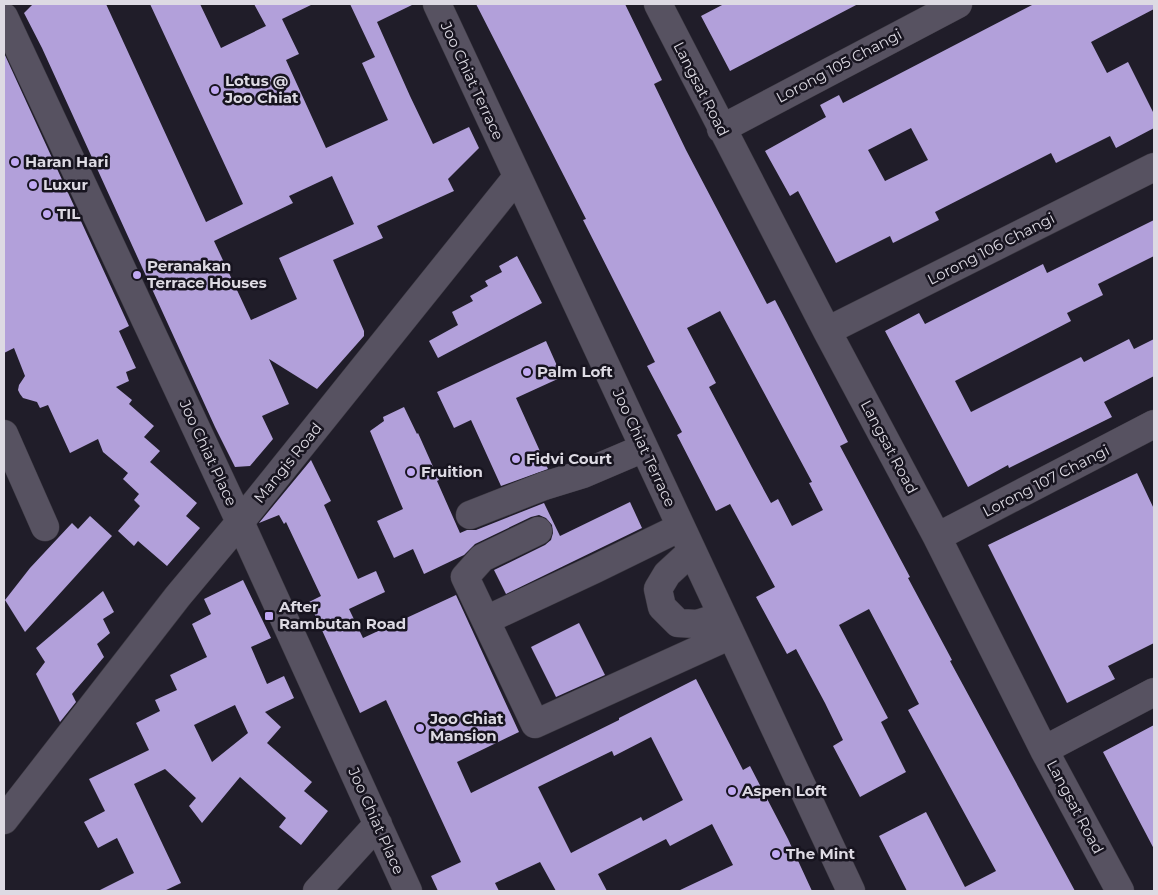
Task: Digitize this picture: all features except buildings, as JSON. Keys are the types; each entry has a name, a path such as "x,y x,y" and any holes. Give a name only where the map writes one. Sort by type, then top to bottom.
{"street":[{"name":"Joo Chiat Terrace","path":"436,4 851,891"},
{"name":"Langsat Road","path":"658,4 827,331 937,537 1044,750 1120,891"},
{"name":"Lorong 105 Changi","path":"721,128 958,4"},
{"name":"Joo Chiat Place","path":"4,17 240,522 408,891"},
{"name":"Lorong 106 Changi","path":"827,331 1154,167"},
{"name":"Mangis Road","path":"4,820 178,596 240,522 517,176"},
{"name":"Lorong 107 Changi","path":"937,537 1154,424"},
{"path":"4,434 45,526"},
{"path":"470,515 544,486 583,474 644,448"},
{"path":"538,531 482,558 465,577 535,724 727,626"},
{"path":"486,620 595,569 686,539"},
{"path":"686,539 658,589 662,607 678,623 727,626"},
{"path":"1044,750 1154,692"},
{"path":"317,891 378,824"}],"place":[{"name":"Lotus @ Joo Chiat","path":"215,90"},
{"name":"Haran Hari","path":"15,162"},
{"name":"Luxur","path":"33,185"},
{"name":"TIL","path":"47,214"},
{"name":"Peranakan Terrace Houses","path":"137,275"},
{"name":"Palm Loft","path":"527,372"},
{"name":"Fidvi Court","path":"516,459"},
{"name":"Fruition","path":"411,472"},
{"name":"After Rambutan Road","path":"269,616"},
{"name":"Joo Chiat Mansion","path":"420,728"},
{"name":"Aspen Loft","path":"732,791"},
{"name":"The Mint","path":"776,854"}]}
